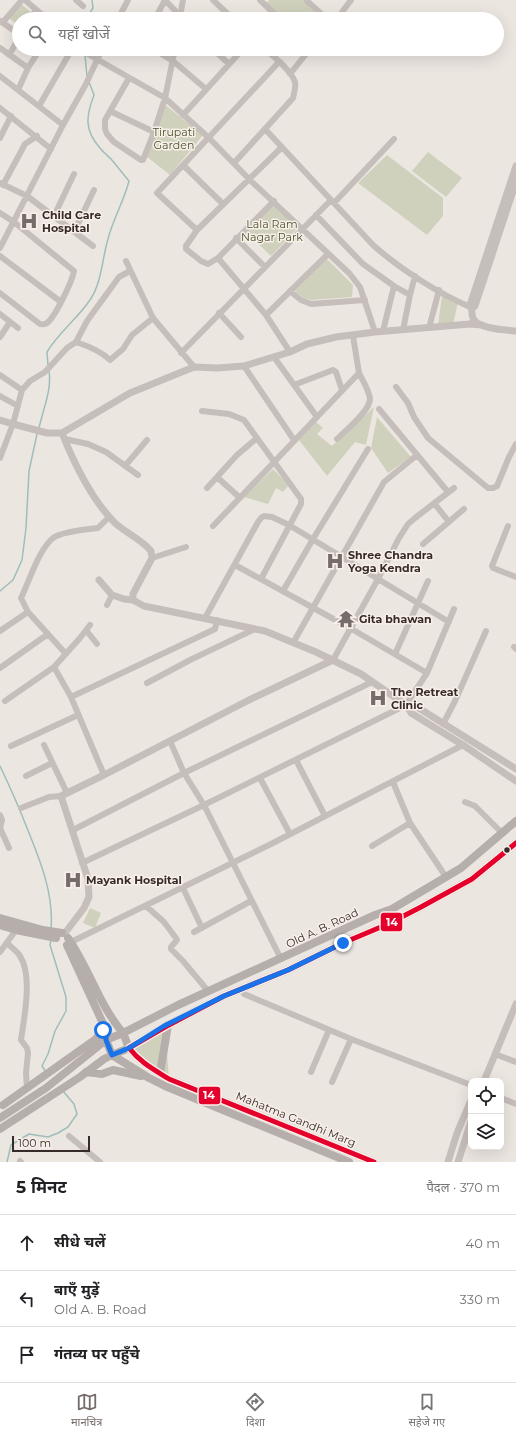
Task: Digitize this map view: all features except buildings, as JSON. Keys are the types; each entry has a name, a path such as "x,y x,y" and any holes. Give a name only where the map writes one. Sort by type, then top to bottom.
{"main road":[{"name":"Old A. B. Road","path":"106,1040 208,991 375,915 392,909 461,868 516,821"},
{"name":"Old A. B. Road","path":"112,1055 129,1048 168,1025 224,996 242,990 288,970 343,943 408,914 472,879 516,843"},
{"path":"0,918 42,933"},
{"path":"0,925 16,930 63,937 77,952 113,1021 123,1033 129,1048"},
{"path":"0,1129 112,1055 106,1040 106,1030 71,951 63,937"},
{"path":"113,1021 134,1027"},
{"path":"160,1073 168,1025"},
{"path":"12,1112 1,1106 96,1039 104,1026"},
{"path":"0,1118 12,1112 46,1088 106,1040"},
{"name":"Mahatma Gandhi Marg","path":"129,1048 137,1058 147,1066 176,1082 374,1162"},
{"name":"Mahatma Gandhi Marg","path":"112,1055 149,1078 349,1162"},
{"path":"55,1069 59,1078"},
{"path":"86,1072 102,1074 113,1070 149,1078"},
{"path":"0,1134 14,1125 21,1116"}],"street":[{"path":"12,29 1,21 23,0 38,12"},
{"path":"76,0 83,6"},
{"path":"122,12 128,0"},
{"path":"159,12 165,0 176,12"},
{"path":"182,12 183,0"},
{"path":"214,0 226,12"},
{"path":"306,0 319,12"},
{"path":"343,12 352,0"},
{"path":"262,1 273,12"},
{"path":"0,48 28,68"},
{"path":"10,55 12,51"},
{"path":"18,90 28,68 36,56"},
{"path":"39,106 68,56"},
{"path":"92,56 165,98 209,138 250,180 349,273 360,287 379,332"},
{"path":"0,248 28,196 63,125 86,84 98,56"},
{"path":"165,56 173,61 206,89"},
{"path":"129,78 105,120 105,129 107,134 114,142 141,160 145,159 165,98 174,56"},
{"path":"220,56 229,64"},
{"path":"184,115 236,56"},
{"path":"234,163 293,98 295,82 290,74 273,56"},
{"path":"290,74 304,56"},
{"path":"198,230 157,193 279,62"},
{"path":"0,76 63,125"},
{"path":"0,108 52,148"},
{"path":"110,111 154,132"},
{"path":"0,138 11,116"},
{"path":"265,129 372,245 390,260 415,276 472,308"},
{"path":"37,136 25,144 2,184 28,196 93,246"},
{"path":"181,353 264,266 394,139"},
{"path":"274,201 218,258 208,264 200,261 186,249 186,246 198,230 282,148"},
{"path":"183,165 223,204"},
{"path":"482,325 475,321 470,305 516,166"},
{"path":"54,216 74,174"},
{"path":"472,308 475,306 516,182"},
{"path":"74,232 94,190"},
{"path":"0,213 14,222 73,269 73,276 61,302 48,322 44,324 40,324 0,293"},
{"path":"316,215 363,264 394,286 410,295"},
{"path":"236,238 264,266"},
{"path":"266,315 328,254"},
{"path":"0,256 61,302"},
{"path":"218,258 266,315 290,352"},
{"path":"126,261 153,318 194,367"},
{"path":"0,458 22,390 30,381 45,372 67,348 76,342 87,321 119,277 130,271"},
{"path":"402,330 415,276"},
{"path":"379,332 394,286"},
{"path":"430,328 439,290"},
{"path":"290,291 301,300 311,304 365,300"},
{"path":"219,313 241,337"},
{"path":"0,314 18,328"},
{"path":"76,342 87,345 110,360 123,349 132,335 153,318"},
{"path":"0,337 10,322"},
{"path":"63,436 130,393 194,367 217,368 244,366 290,352 307,344 336,337 379,332 470,324 516,331"},
{"path":"336,439 367,409 370,400 368,391 359,373 353,336"},
{"path":"274,357 317,417"},
{"path":"244,366 294,440"},
{"path":"294,385 333,370 336,372 342,390"},
{"path":"213,526 359,373"},
{"path":"0,375 22,390"},
{"path":"396,387 408,403 414,417 428,438 488,488 497,486 516,444"},
{"path":"0,396 18,406"},
{"path":"21,808 49,797 64,794 104,776 249,700 333,660 408,524 451,490 417,456 379,409"},
{"path":"202,411 229,414 238,416 244,420 301,499 301,504 261,579"},
{"path":"0,420 88,444 106,452 138,475"},
{"path":"63,436 92,494 109,517 148,547 151,551 152,558 133,594 133,600"},
{"path":"207,488 237,455 257,438"},
{"path":"125,466 146,440"},
{"path":"283,591 368,449"},
{"path":"293,643 384,482 417,456"},
{"path":"217,477 240,498"},
{"path":"434,503 449,522"},
{"path":"424,544 464,509"},
{"path":"205,618 261,518 264,516 272,517 289,525 449,622"},
{"path":"66,654 28,612 21,598 38,560 45,548 54,538 83,529 98,528 109,517"},
{"path":"508,526 492,566 493,568 516,577"},
{"path":"152,558 186,547"},
{"path":"234,565 350,628 427,673"},
{"path":"99,580 112,595 133,600 144,606 265,631 333,660 361,674 406,705 417,707 516,769"},
{"path":"395,654 428,581"},
{"path":"107,605 112,595"},
{"path":"82,863 260,778 406,705 427,673 454,609"},
{"path":"0,631 28,612"},
{"path":"71,697 215,629 217,620"},
{"path":"5,701 54,667 88,627 97,644"},
{"path":"147,684 190,660 255,629"},
{"path":"443,724 455,701 486,631"},
{"path":"0,668 48,634"},
{"path":"54,667 71,697 104,776"},
{"path":"73,830 372,682"},
{"path":"406,705 411,713 463,745 516,781"},
{"path":"11,746 78,715"},
{"path":"170,741 184,774 204,805 281,959"},
{"path":"44,745 64,794 82,863 88,879 89,897 84,908 63,937"},
{"path":"63,937 146,906 393,782 463,745"},
{"path":"296,760 325,816"},
{"path":"26,776 52,763"},
{"path":"260,778 290,834"},
{"path":"393,782 410,822 446,877"},
{"path":"465,802 474,806 502,833"},
{"path":"0,815 2,820 0,828 9,848"},
{"path":"372,846 410,822"},
{"path":"183,888 202,928"},
{"path":"194,932 251,900"},
{"path":"146,906 164,922 176,938 176,941 171,949 208,991"},
{"path":"0,952 16,930"},
{"path":"7,943 21,956 25,970 26,1005 21,1040 27,1048 28,1053 26,1072 28,1088"},
{"path":"242,990 244,994 329,1030 468,1084"},
{"path":"485,1078 516,1004"},
{"path":"311,1072 329,1030"},
{"path":"332,1082 351,1039"},
{"path":"495,1054 516,1062"},
{"path":"504,1099 516,1104"},
{"path":"448,1162 457,1133 468,1107"},
{"path":"458,1162 468,1130"},
{"path":"69,1136 100,1162"}],"green space":[{"path":"269,0 302,0 315,12 276,12 266,3"},
{"path":"20,3 31,12 13,12"},
{"name":"Tirupati Garden","path":"164,104 203,135 170,175 146,156"},
{"path":"428,152 462,178 446,197 412,171"},
{"path":"387,155 443,198 443,216 427,235 358,183"},
{"name":"Lala Ram Nagar Park","path":"272,204 298,228 271,256 246,232"},
{"path":"327,259 353,285 352,297 311,300 304,298 295,291"},
{"path":"442,296 458,302 453,325 438,324"},
{"path":"374,407 366,445 355,442 327,476 299,440 316,422 323,428 317,434 332,446"},
{"path":"377,417 411,457 388,473 371,448"},
{"path":"273,469 289,485 283,492 276,488 268,504 244,497"},
{"path":"90,908 101,913 95,928 83,923"},
{"path":"165,1027 169,1079 129,1048"}],"waterway":[{"path":"90,12 93,8 92,0"},
{"path":"85,56 87,77"},
{"path":"48,365 47,352 57,338 85,307 94,293 110,232 129,181 101,149 91,135 88,116 94,95 89,82"},
{"path":"39,428 48,392 50,378 49,371"},
{"path":"0,591 13,580 22,560 26,528 29,471 37,434"},
{"path":"0,766 21,812 45,877 50,903 51,929"},
{"path":"46,1072 42,1066 48,1054 55,1031 66,1011 66,997 50,945 51,940"},
{"path":"7,1162 11,1145 29,1134 48,1137 68,1127 77,1114 74,1104 63,1091"}],"transit line":[{"name":"14","path":"374,1162 169,1079 152,1069 129,1048 224,996 288,970 343,943 388,924 421,907 472,879 516,843"}],"place":[{"name":"Child Care Hospital","path":"29,221"},
{"name":"Shree Chandra Yoga Kendra","path":"335,561"},
{"name":"Gita bhawan","path":"346,619"},
{"name":"The Retreat Clinic","path":"378,698"},
{"name":"Mayank Hospital","path":"73,880"}],"route":[{"path":"103,1030 104,1026 106,1030 106,1040 112,1055 129,1048 164,1026 224,996 242,990 288,970 343,943"}]}
